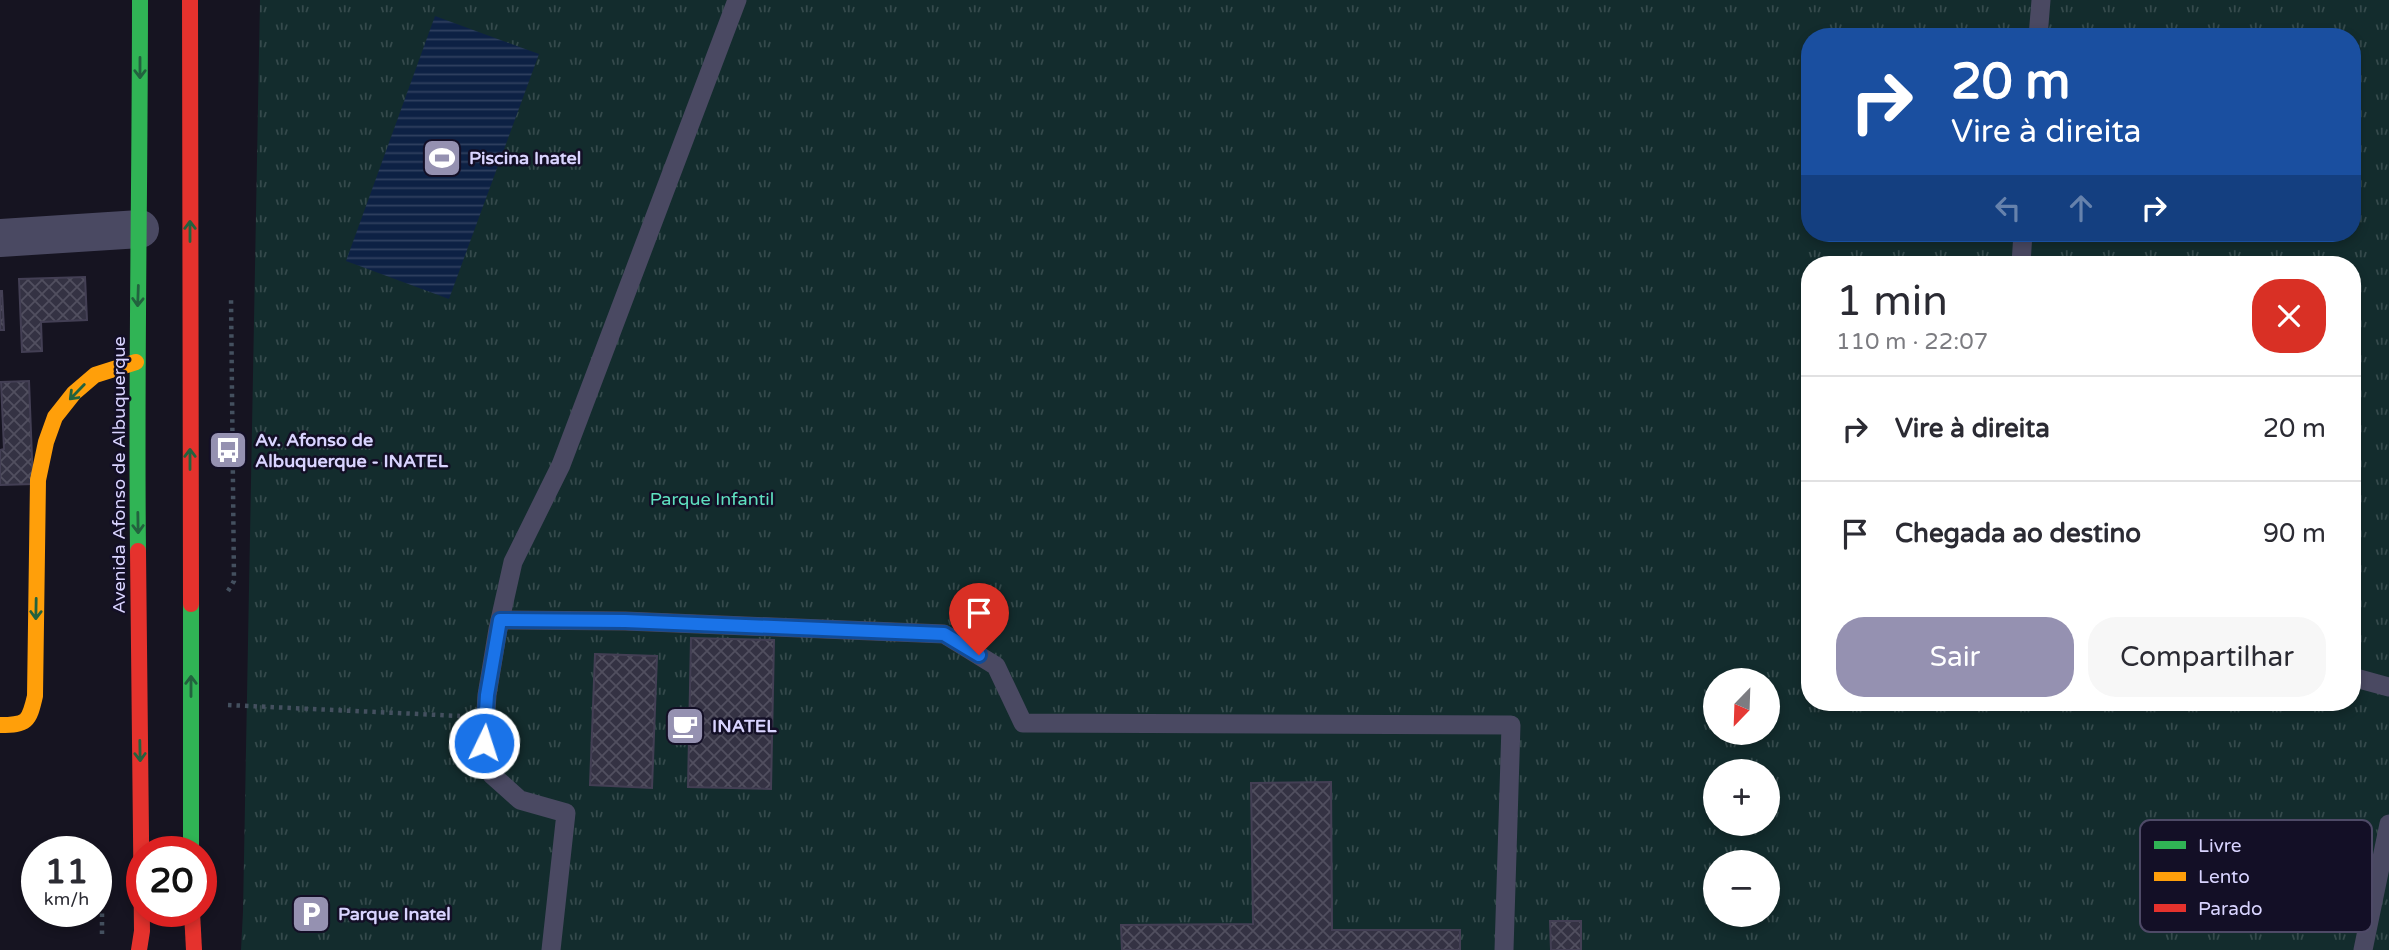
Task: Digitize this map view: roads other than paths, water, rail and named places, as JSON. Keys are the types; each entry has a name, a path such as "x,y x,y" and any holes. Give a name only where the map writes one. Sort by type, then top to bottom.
{"main road":[{"name":"Avenida Afonso de Albuquerque","path":"139,950 142,921 136,362 140,229 140,0"},
{"path":"190,0 191,836"},
{"path":"0,725 20,725 30,718 35,696 38,480 46,442 55,417 74,393 94,375 136,362"},
{"path":"193,927 194,950"}],"street":[{"path":"0,238 140,229"}],"lane":[{"path":"551,950 566,813 520,800 492,775 484,743 487,695 500,620 513,562 561,464 737,0"},
{"path":"2039,28 2041,0"},
{"path":"500,620 625,621 944,634 996,666 1023,723 1511,725 1504,950"},
{"path":"2361,679 2389,687"},
{"path":"2372,906 2389,824"},
{"path":"2363,950 2367,932"}],"water":[{"name":"Piscina Inatel","path":"435,16 539,54 449,299 346,261"}],"place":[{"name":"Piscina Inatel","path":"442,158"},
{"name":"Av. Afonso de Albuquerque - INATEL","path":"228,450"},
{"name":"INATEL","path":"685,726"},
{"name":"Parque Inatel","path":"311,914"}],"park label":[{"name":"Parque Infantil","path":"712,499"}]}
